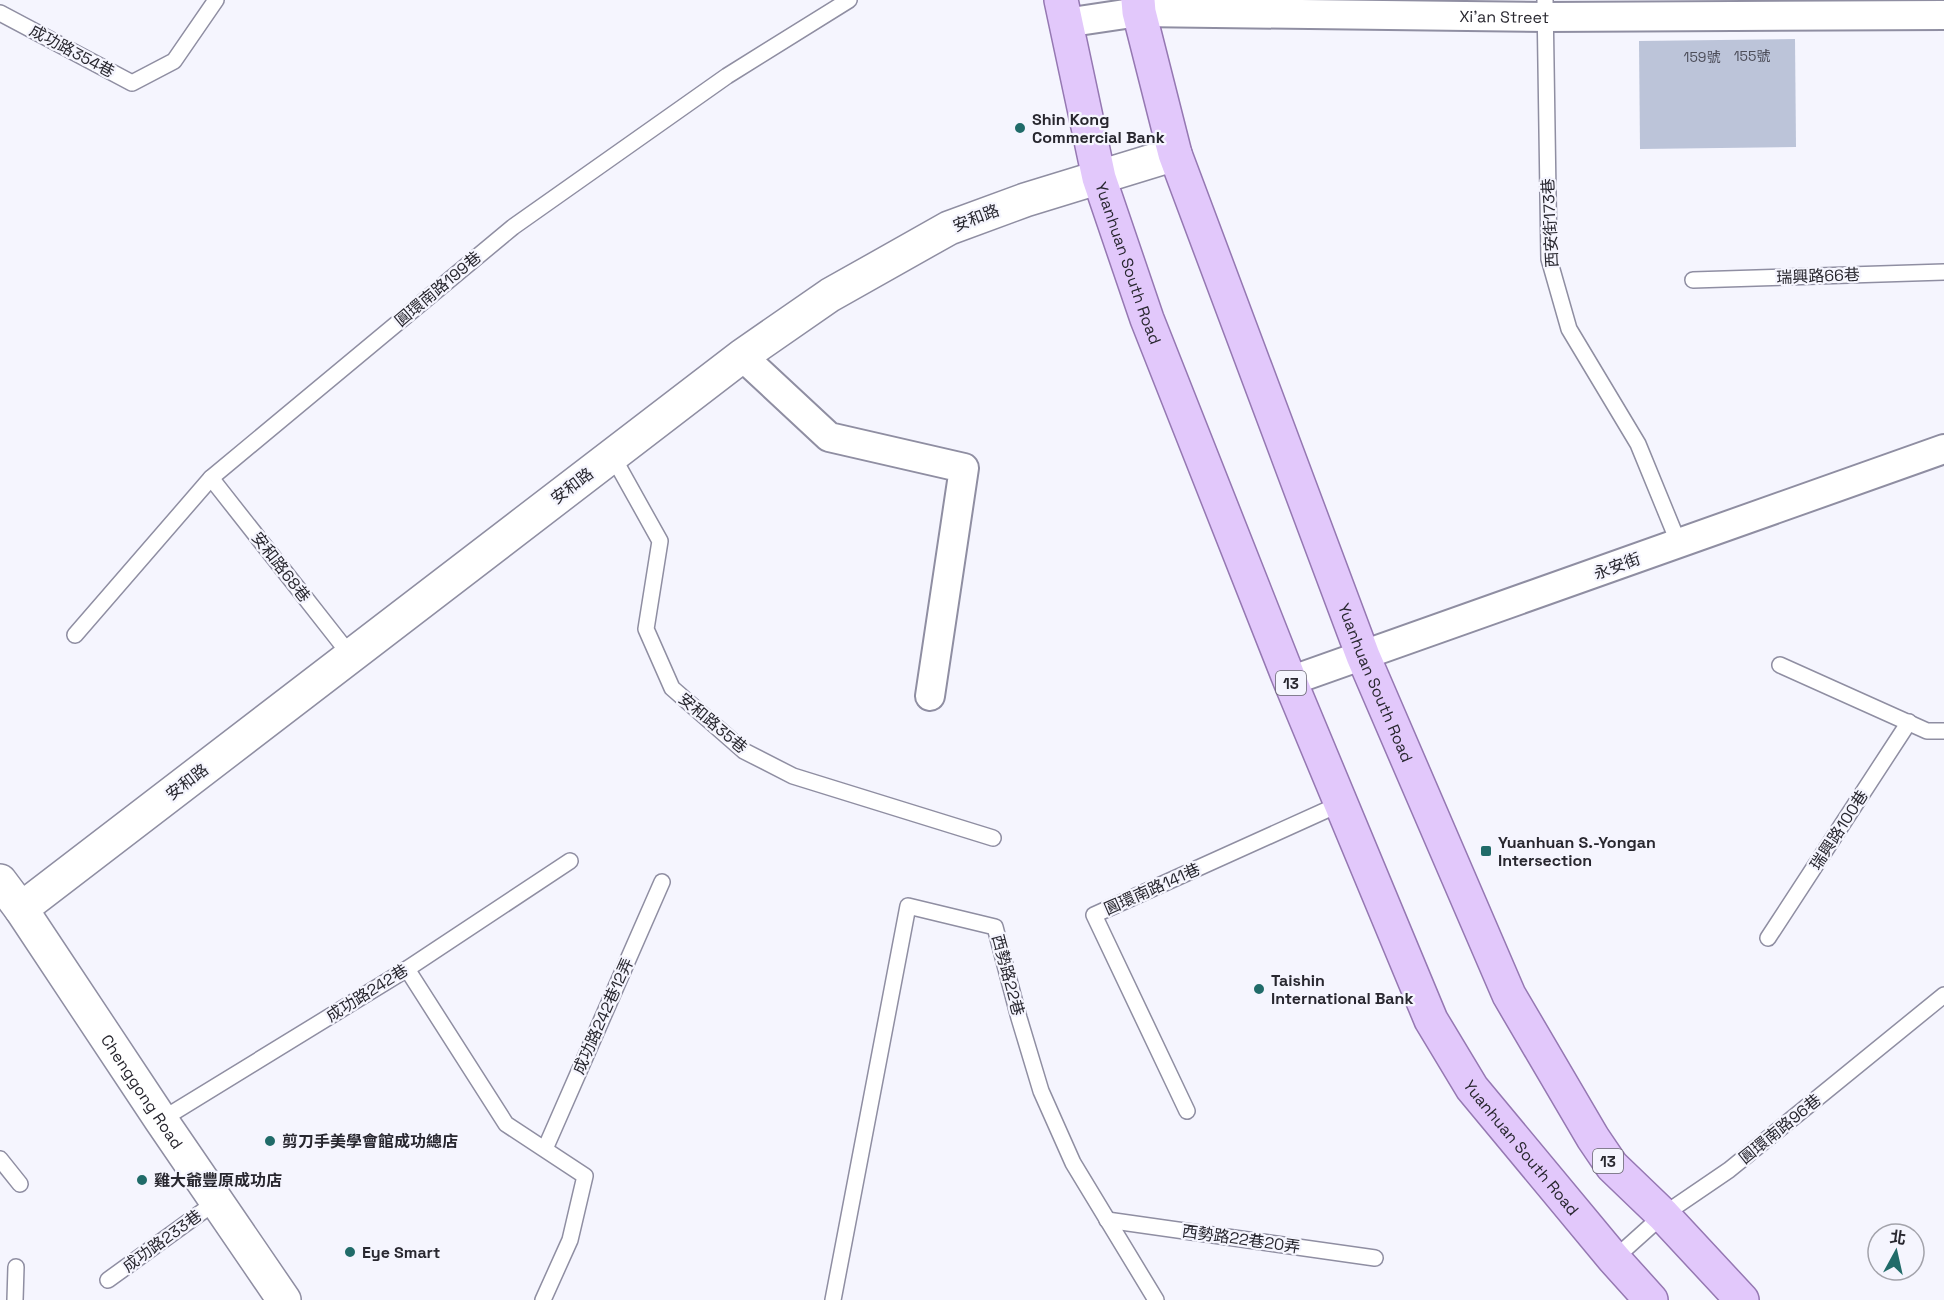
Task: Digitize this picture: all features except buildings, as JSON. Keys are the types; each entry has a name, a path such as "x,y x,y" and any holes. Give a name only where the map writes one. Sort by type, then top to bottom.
{"main road":[{"name":"Yuanhuan South Road","path":"1138,6 1175,154 1363,656 1509,995 1593,1138 1612,1166 1663,1215 1742,1300"},
{"name":"Yuanhuan South Road","path":"1063,11 1099,178 1147,319 1290,681 1431,1020 1472,1088 1614,1259 1651,1300"}],"street":[{"name":"Xi’an Street","path":"1063,11 1138,6 1944,15"},
{"name":"安和路","path":"21,909 742,356 830,296 949,228 1025,200 1175,154"},
{"path":"742,356 828,437 964,468 930,696"},
{"name":"永安街","path":"1290,681 1944,449"},
{"name":"Chenggong Road","path":"0,881 284,1300"}],"lane":[{"name":"成功路354巷","path":"0,13 132,83 174,61 216,0"},
{"name":"圓環南路199巷","path":"75,635 211,478 513,227 727,76 849,0"},
{"name":"西安街173巷","path":"1545,9 1549,260 1554,282 1569,329 1638,444 1679,544"},
{"name":"瑞興路66巷","path":"1693,280 1944,272"},
{"name":"安和路35巷","path":"612,456 660,541 646,629 672,688 744,752 793,776 993,838"},
{"name":"安和路68巷","path":"211,478 351,656"},
{"path":"1780,665 1927,730 1944,731"},
{"name":"瑞興路100巷","path":"1768,938 1909,722"},
{"name":"圓環南路141巷","path":"1187,1111 1094,915 1342,802"},
{"name":"成功路242巷","path":"161,1120 407,969 570,861"},
{"name":"成功路242巷12弄","path":"545,1149 662,882"},
{"name":"西勢路22巷","path":"833,1300 908,906 995,927 1041,1091 1073,1163 1156,1300"},
{"path":"407,969 506,1124 585,1176 570,1240 543,1300"},
{"name":"圓環南路96巷","path":"1614,1259 1663,1215 1729,1170 1944,995"},
{"path":"0,1159 20,1184"},
{"name":"成功路233巷","path":"108,1280 217,1201"},
{"name":"西勢路22巷20弄","path":"1107,1220 1375,1258"},
{"path":"15,1300 16,1268"}],"place":[{"name":"Shin Kong Commercial Bank","path":"1020,128"},
{"name":"Yuanhuan S.-Yongan Intersection","path":"1486,851"},
{"name":"Taishin International Bank","path":"1259,989"},
{"name":"剪刀手美學會館成功總店","path":"270,1141"},
{"name":"雞大爺豐原成功店","path":"142,1180"},
{"name":"Eye Smart","path":"350,1252"}]}
